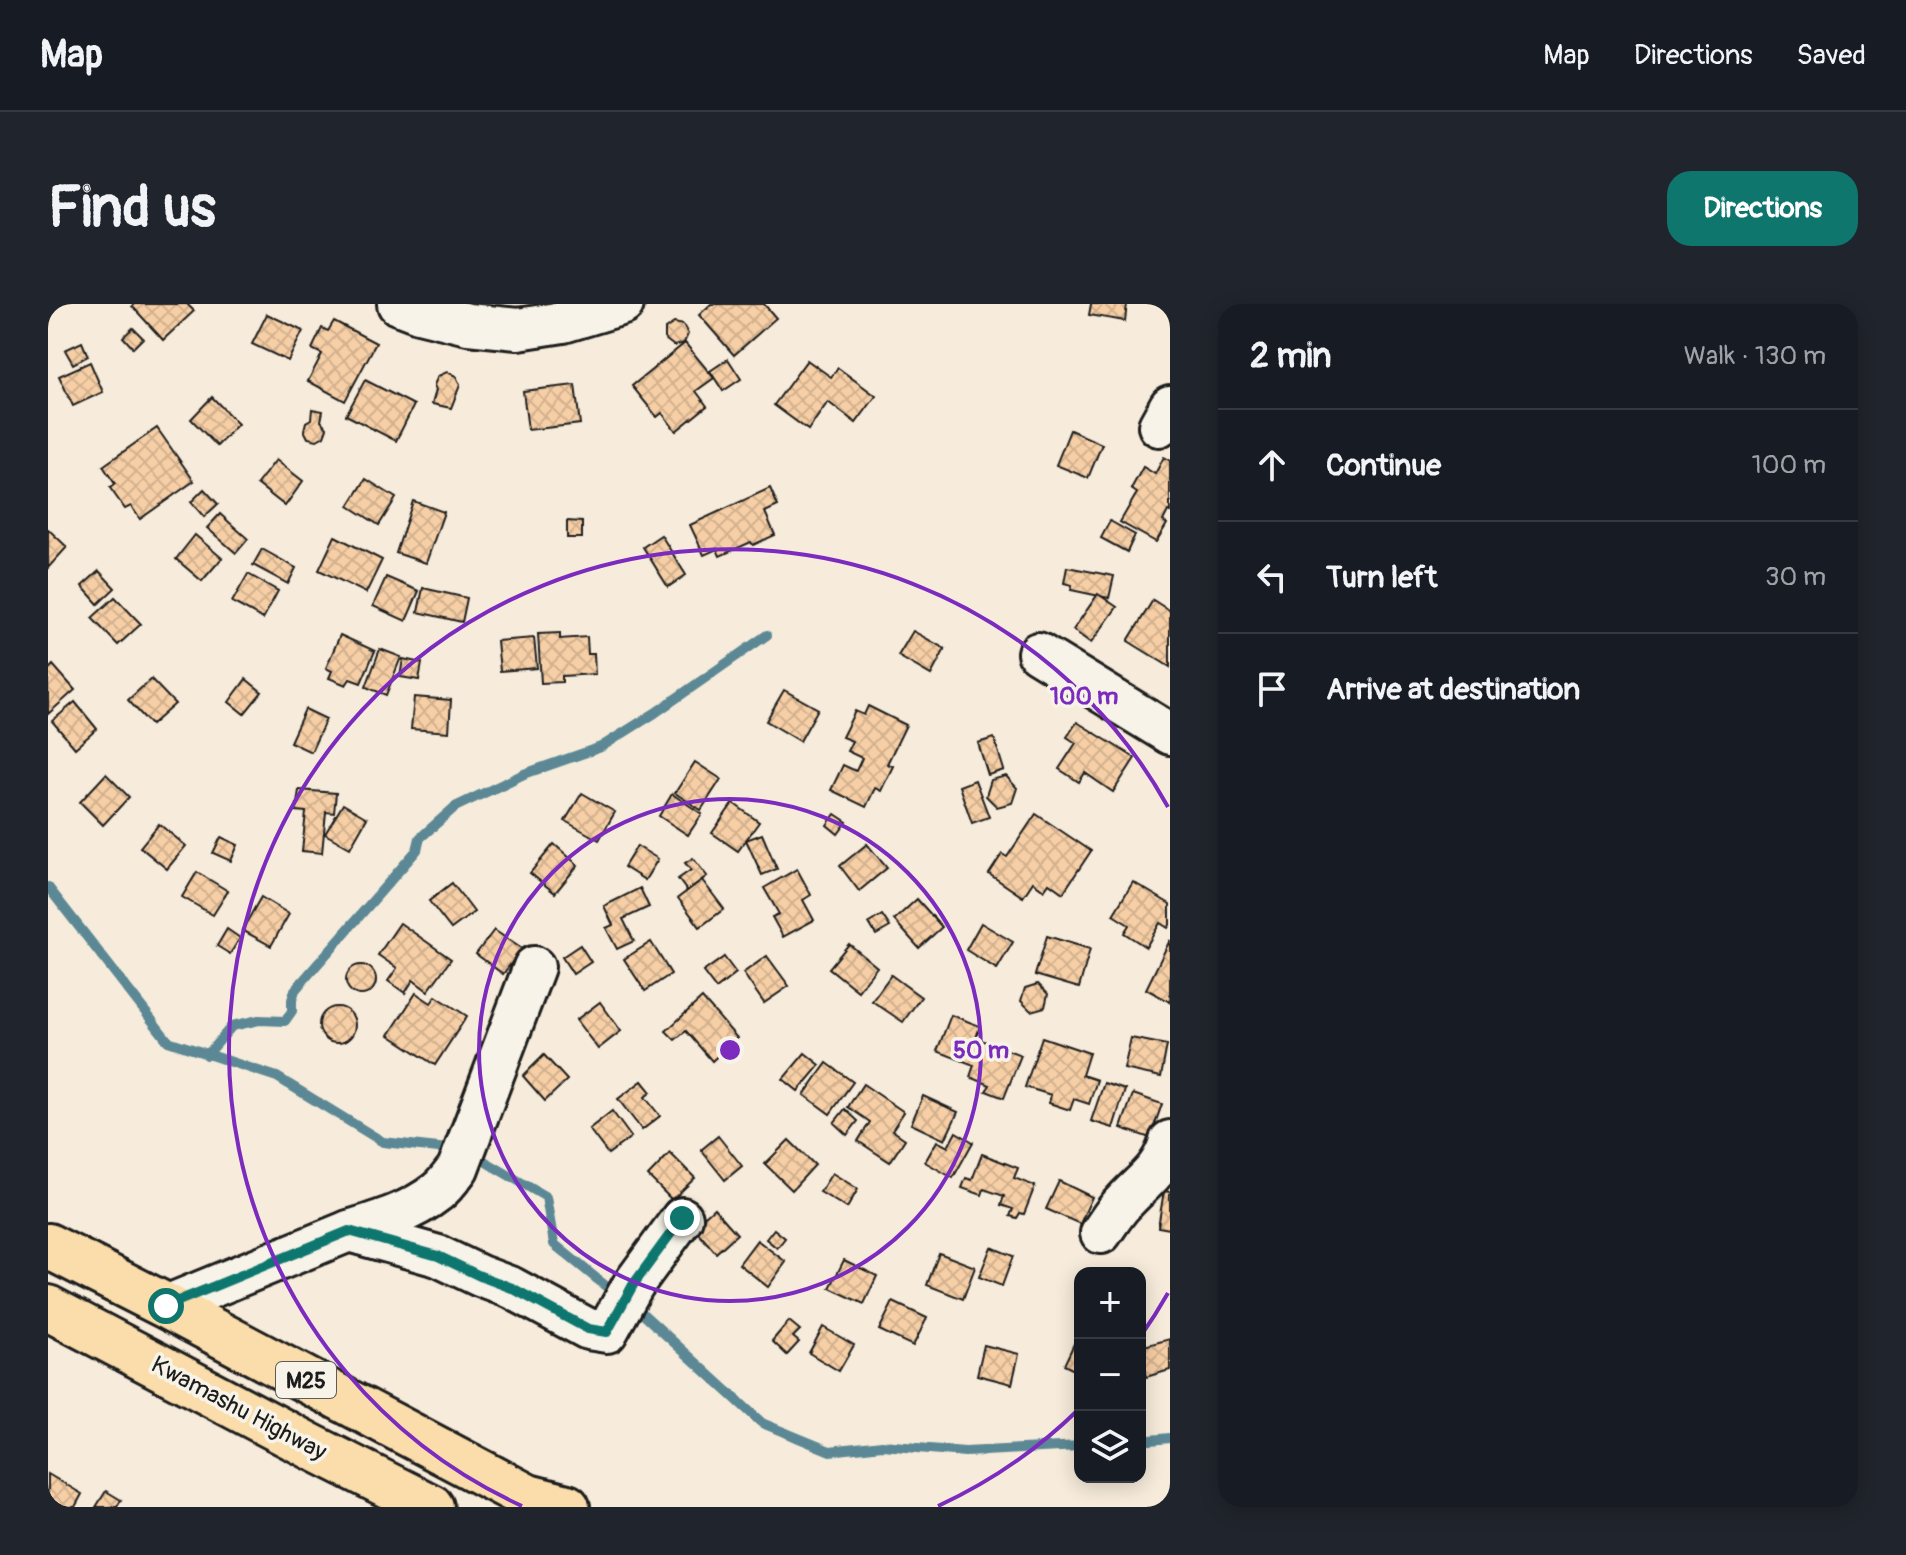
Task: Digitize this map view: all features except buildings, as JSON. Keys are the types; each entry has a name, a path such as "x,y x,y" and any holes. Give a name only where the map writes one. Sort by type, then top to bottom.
{"main road":[{"name":"M25","path":"48,1246 528,1497 567,1507"},
{"name":"Kwamashu Highway","path":"48,1308 431,1507"}],"street":[{"path":"398,304 468,324 518,329 563,322 623,304"},
{"path":"1038,653 1170,734"},
{"path":"166,1306 416,1207 440,1190 458,1168 534,967"},
{"path":"1101,1233 1120,1206 1161,1165 1170,1141"},
{"path":"349,1231 438,1256 512,1288 588,1329 607,1332 633,1285 682,1218"}],"waterway":[{"path":"207,1055 232,1026 259,1020 285,1021 292,1011 295,990 417,850 420,838 455,807 524,774 601,747 767,635"},
{"path":"48,887 168,1041 277,1077 383,1142 457,1150"},
{"path":"481,1159 546,1197 554,1244 613,1292"},
{"path":"631,1303 762,1423 830,1451 882,1445 965,1452 1074,1446"},
{"path":"1146,1440 1170,1438"}],"route":[{"path":"166,1306 349,1231 438,1256 512,1288 588,1329 607,1332 633,1285 682,1218"}]}
